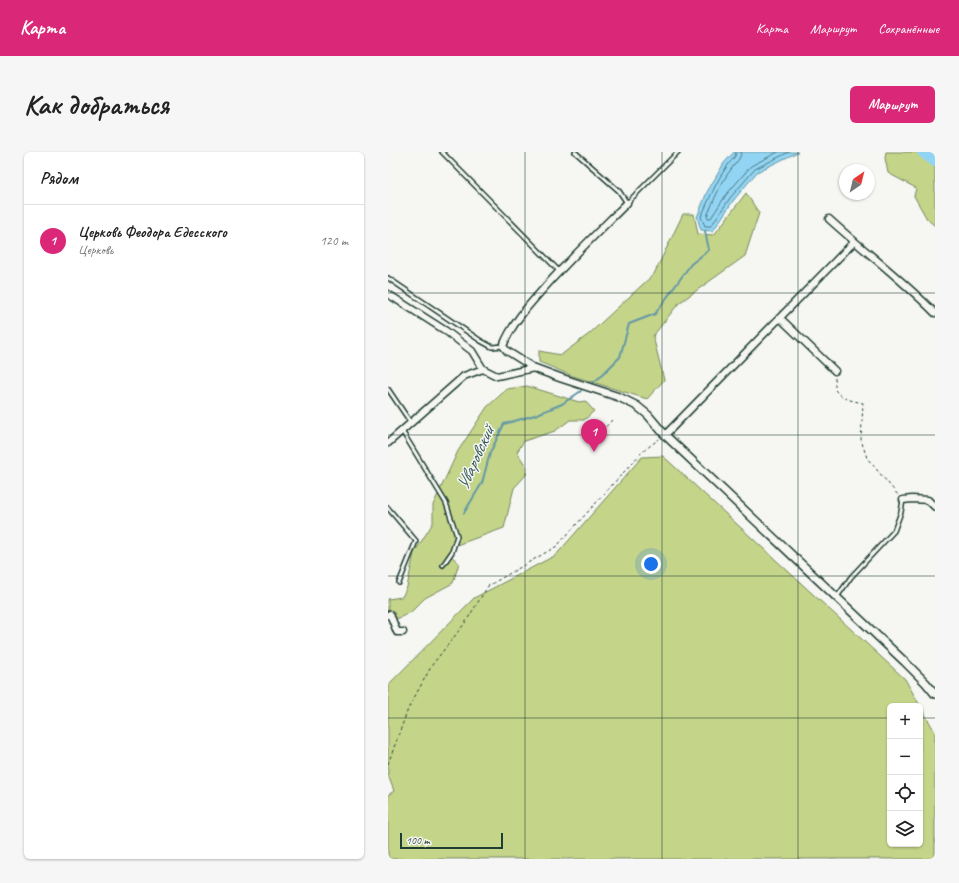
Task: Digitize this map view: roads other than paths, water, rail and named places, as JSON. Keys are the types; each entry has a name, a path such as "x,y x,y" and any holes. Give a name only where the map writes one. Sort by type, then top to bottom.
{"street":[{"path":"627,203 559,271 520,315 507,336 503,346 507,351 534,368 574,383 619,397 637,406 648,415 665,435 926,683 935,694"},
{"path":"830,219 854,242 919,296 935,312"},
{"path":"665,435 854,242"},
{"path":"388,294 420,313 472,351 483,369 497,376 534,368"},
{"path":"780,318 836,371"},
{"path":"388,443 464,376 483,369"},
{"path":"903,500 928,500 935,507"},
{"path":"388,614 390,614 397,632 403,632"}],"lane":[{"path":"442,152 559,271"},
{"path":"575,152 619,191 627,203 678,152"},
{"path":"388,278 481,341 492,347 503,346"},
{"path":"388,389 411,423"},
{"path":"402,431 446,503 457,536 452,552 443,565"},
{"path":"837,597 851,578 894,531 901,512 903,500"},
{"path":"388,508 416,541 399,583"}],"water":[{"path":"734,152 798,152 757,172 733,201 713,231 701,230 697,217 707,192 724,163"}],"waterway":[{"path":"923,152 935,161"},
{"name":"Уваровский","path":"592,383 620,357 629,324 655,314 691,264 709,250 705,231"},
{"name":"Уваровский","path":"464,513 482,483 490,453 504,424 535,415 562,404 581,391"}],"place":[{"name":"Церковь Феодора Едесского","path":"594,452"}]}
